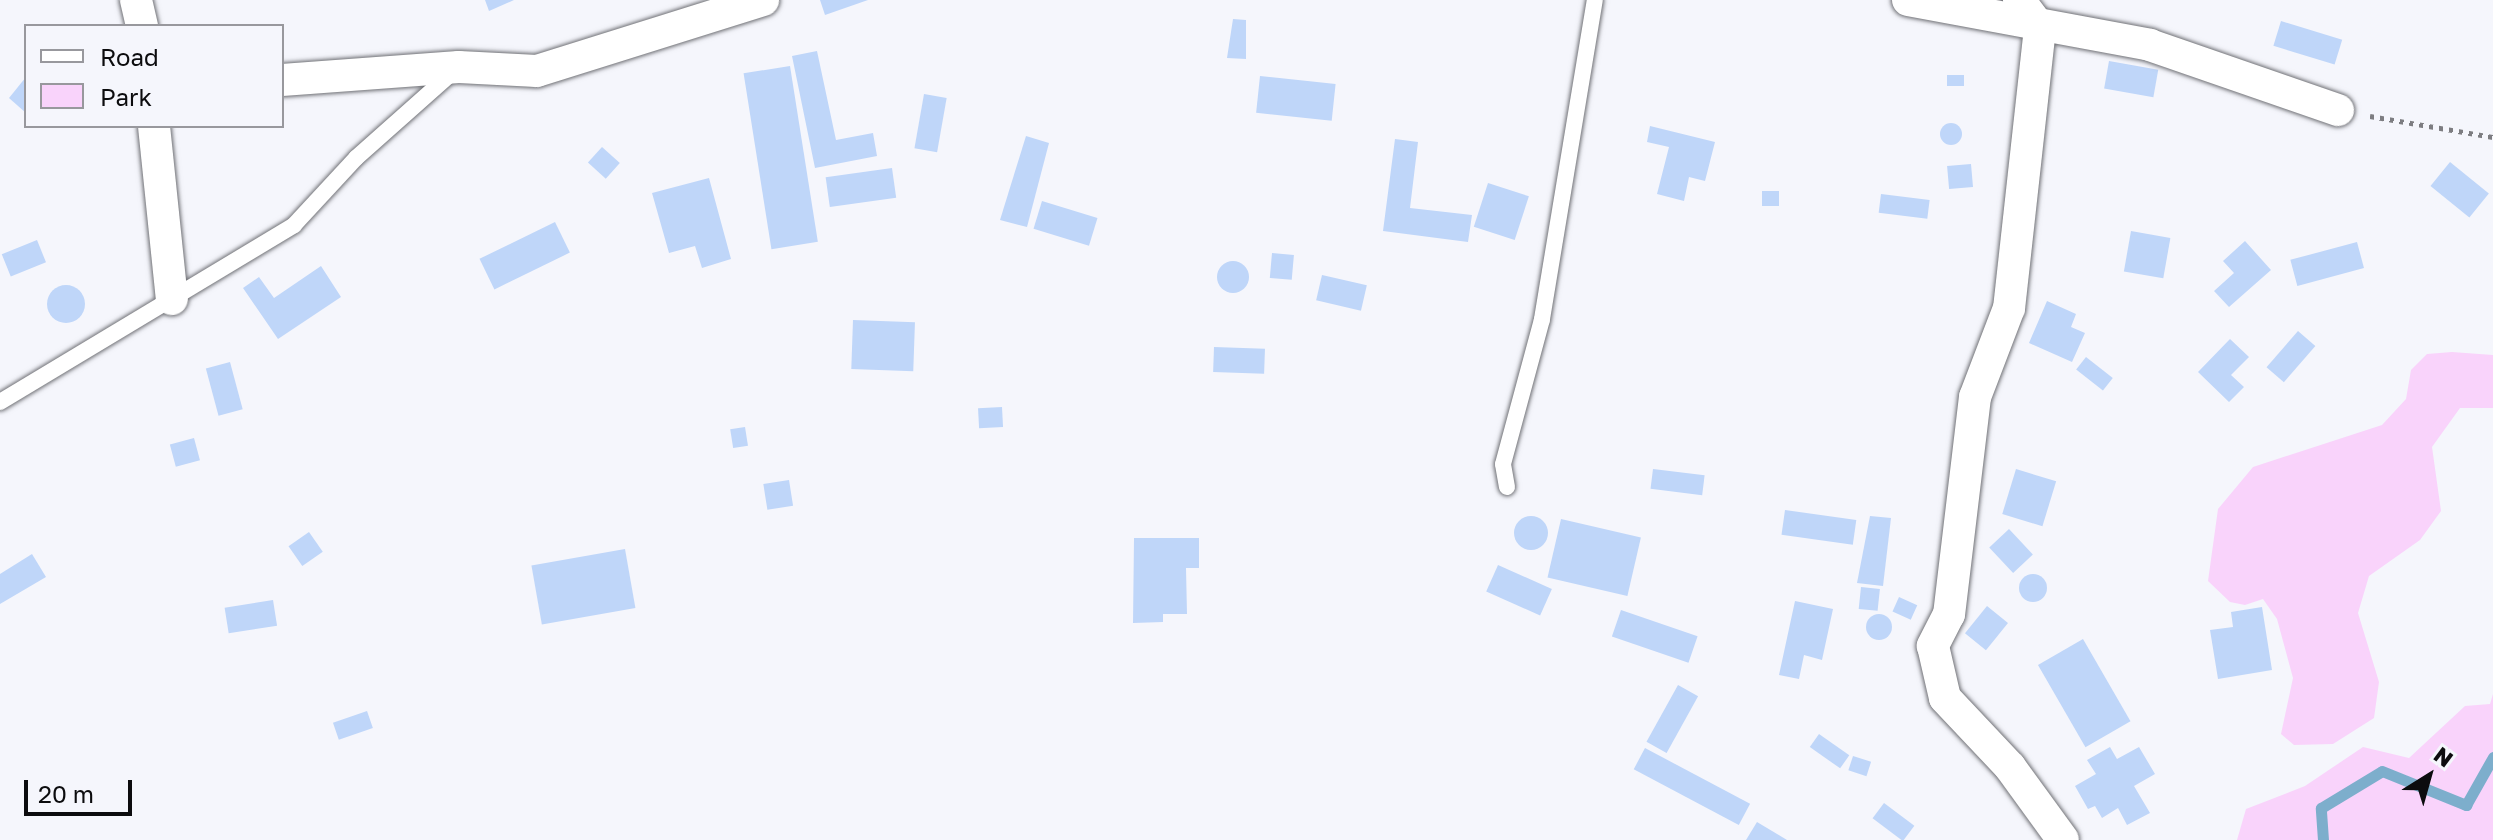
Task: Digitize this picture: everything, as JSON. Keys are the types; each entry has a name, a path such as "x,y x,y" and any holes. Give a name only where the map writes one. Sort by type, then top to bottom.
{"street":[{"path":"136,0 142,24"},
{"path":"284,80 459,67 537,71 763,0"},
{"path":"1908,0 2040,28 2150,45 2338,110"},
{"path":"2019,0 2040,28 2009,308 1975,397 1949,614 1933,646 1945,698 2010,767 2063,840"},
{"path":"154,128 172,299"}],"lane":[{"path":"1507,487 1503,464 1542,319 1595,0"},
{"path":"0,402 294,225 356,158 459,67"}],"path":[{"path":"2338,110 2493,137"}],"green space":[{"path":"2427,354 2493,355 2493,408 2460,408 2432,447 2441,511 2420,540 2369,576 2358,613 2379,682 2374,718 2333,744 2294,745 2281,734 2293,678 2277,619 2263,599 2245,605 2230,602 2208,581 2218,509 2253,467 2382,425 2406,399 2411,370"},
{"path":"2493,694 2493,840 2237,840 2246,809 2305,786 2363,747 2409,758 2465,706 2490,704"}],"building":[{"path":"485,0 514,0 489,11"},
{"path":"820,0 868,0 825,15"},
{"path":"1233,19 1246,20 1246,59 1227,58"},
{"path":"2281,21 2342,40 2335,65 2273,46"},
{"path":"817,51 836,140 873,133 877,156 815,168 792,56"},
{"path":"2109,61 2158,70 2153,97 2104,89"},
{"path":"790,66 818,242 771,249 744,73"},
{"path":"1947,75 1964,75 1964,86 1947,86"},
{"path":"1260,76 1336,84 1332,121 1256,113"},
{"path":"24,79 24,111 9,98"},
{"path":"924,94 947,98 937,152 914,148"},
{"path":"1951,123 1959,126 1962,134 1959,142 1951,145 1943,142 1940,134 1943,126"},
{"path":"1650,126 1715,142 1705,181 1689,177 1684,201 1657,194 1669,147 1647,142"},
{"path":"1026,136 1049,143 1027,227 1000,220"},
{"path":"1395,139 1418,142 1410,208 1472,215 1468,242 1383,231"},
{"path":"602,147 620,163 606,179 588,163"},
{"path":"2450,162 2489,193 2469,218 2430,186"},
{"path":"1971,164 1973,187 1949,189 1947,166"},
{"path":"892,168 896,198 830,207 826,177"},
{"path":"709,178 731,259 702,268 695,246 669,253 652,193"},
{"path":"1488,183 1529,196 1515,240 1474,227"},
{"path":"1762,191 1779,191 1779,206 1762,206"},
{"path":"1881,194 1930,200 1927,219 1879,213"},
{"path":"1042,201 1097,218 1089,246 1034,229"},
{"path":"555,222 570,253 494,289 480,259"},
{"path":"2131,231 2170,238 2163,278 2124,271"},
{"path":"37,240 46,262 11,276 2,254"},
{"path":"2245,241 2271,270 2229,307 2214,291 2234,273 2223,261"},
{"path":"2357,242 2364,268 2297,286 2290,260"},
{"path":"1272,253 1294,255 1292,280 1270,278"},
{"path":"1233,261 1244,266 1249,277 1244,288 1233,293 1222,288 1217,277 1222,266"},
{"path":"321,266 341,297 278,339 243,288 259,277 274,298"},
{"path":"1322,275 1367,285 1361,311 1316,300"},
{"path":"66,285 80,290 85,304 80,318 66,323 52,318 47,304 52,290"},
{"path":"2047,301 2076,314 2071,327 2085,333 2072,362 2029,343"},
{"path":"853,320 915,322 913,371 851,369"},
{"path":"2298,331 2315,346 2284,382 2267,367"},
{"path":"2230,339 2249,357 2231,375 2244,387 2229,402 2198,372"},
{"path":"1214,347 1265,349 1264,374 1213,372"},
{"path":"2086,357 2113,378 2103,391 2076,370"},
{"path":"230,362 243,409 219,416 206,368"},
{"path":"1002,407 1003,427 979,428 978,408"},
{"path":"745,427 748,446 733,448 730,429"},
{"path":"194,438 200,460 176,467 170,444"},
{"path":"1653,469 1705,475 1702,495 1651,489"},
{"path":"2016,469 2056,481 2042,526 2002,514"},
{"path":"789,480 793,506 767,510 763,484"},
{"path":"1785,510 1856,520 1853,545 1782,535"},
{"path":"1531,516 1543,521 1548,533 1543,545 1531,550 1519,545 1514,533 1519,521"},
{"path":"1870,516 1891,518 1883,586 1857,583"},
{"path":"1561,519 1641,537 1627,596 1548,577"},
{"path":"2009,529 2033,555 2013,573 1989,547"},
{"path":"309,532 323,552 302,566 289,546"},
{"path":"1134,538 1199,538 1199,568 1186,568 1187,614 1163,614 1163,622 1133,623"},
{"path":"625,549 635,608 542,625 531,565"},
{"path":"32,554 46,577 0,604 0,574"},
{"path":"1498,565 1552,589 1540,615 1486,591"},
{"path":"2033,574 2043,578 2047,588 2043,598 2033,602 2023,598 2019,588 2023,578"},
{"path":"1861,587 1880,589 1878,611 1859,609"},
{"path":"1899,597 1917,605 1911,620 1892,612"},
{"path":"273,600 277,626 229,633 225,608"},
{"path":"1795,601 1833,609 1822,660 1804,655 1799,679 1779,675"},
{"path":"1987,606 2008,623 1986,650 1965,633"},
{"path":"2262,607 2272,670 2218,679 2210,630 2233,627 2231,612"},
{"path":"1621,610 1698,636 1688,663 1612,636"},
{"path":"1879,614 1888,618 1892,627 1888,636 1879,640 1870,636 1866,627 1870,618"},
{"path":"2083,639 2130,721 2085,747 2038,665"},
{"path":"1678,685 1698,696 1667,753 1646,742"},
{"path":"367,711 373,728 339,740 333,723"},
{"path":"1819,734 1849,755 1840,768 1810,747"},
{"path":"2110,747 2117,759 2139,747 2155,774 2134,786 2150,813 2127,825 2118,808 2102,818 2095,806 2088,809 2075,786 2096,774 2087,760"},
{"path":"1645,748 1750,804 1739,825 1634,769"},
{"path":"1853,756 1871,762 1866,776 1848,770"},
{"path":"1884,803 1914,826 1902,840 1873,818"},
{"path":"1757,822 1787,840 1746,840"}],"waterway":[{"path":"2323,840 2321,808 2382,771 2466,805 2493,757"}]}
